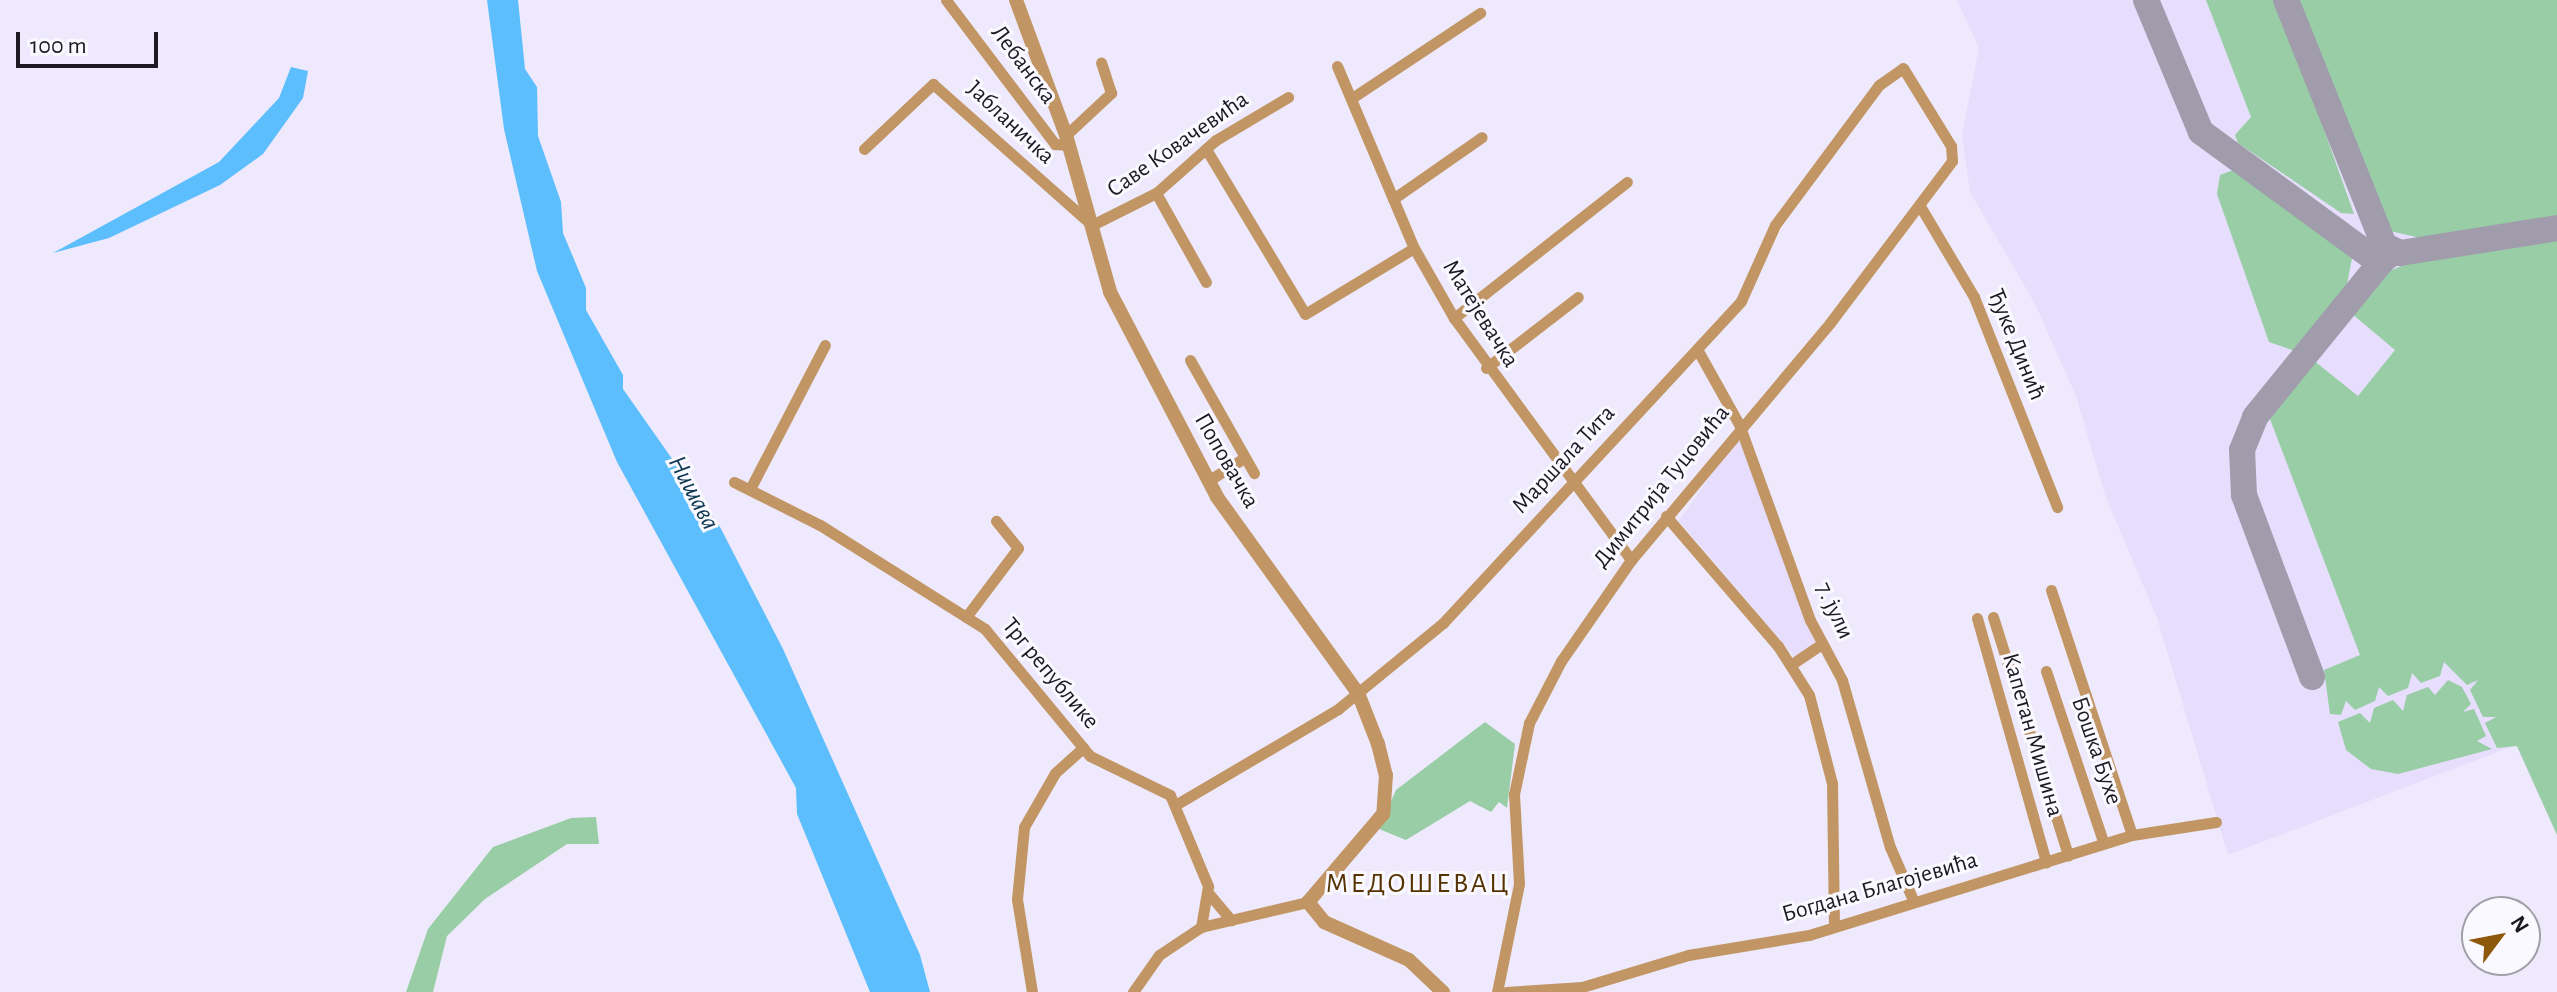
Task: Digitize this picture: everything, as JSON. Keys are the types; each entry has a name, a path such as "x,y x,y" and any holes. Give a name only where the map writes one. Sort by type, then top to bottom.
{"street":[{"name":"Лебанска","path":"946,0 1055,144 1068,140"},
{"name":"Поповачка","path":"1016,0 1068,140 1110,292 1208,481 1358,693 1383,759 1385,809 1308,902"},
{"path":"1352,98 1480,13"},
{"path":"1068,140 1111,93 1101,63"},
{"name":"Матејевачка","path":"1337,66 1414,248 1454,318 1486,368 1631,560"},
{"name":"Димитрија Туцовића","path":"1497,992 1519,884 1513,812 1529,723 1561,661 1631,560 1920,206 1953,154 1903,68"},
{"name":"Маршала Тита","path":"1177,804 1358,693 1443,623 1741,301 1775,225 1879,85 1903,68"},
{"name":"Јабланичка","path":"864,149 933,84 1092,225"},
{"name":"Саве Ковачевића","path":"1092,225 1156,193 1206,149 1288,97"},
{"path":"1393,199 1482,137"},
{"path":"1206,149 1305,314 1414,248"},
{"path":"1454,318 1627,182"},
{"path":"1156,193 1206,282"},
{"name":"Ђуке Динић","path":"1920,206 1974,297 2057,507"},
{"path":"1486,368 1578,297"},
{"path":"751,487 825,345"},
{"name":"7. јули","path":"1697,349 1739,424 1822,644 1842,680 1890,847 1913,900"},
{"path":"1190,360 1254,473"},
{"path":"1208,481 1244,458"},
{"name":"Трг републике","path":"734,482 751,487 966,617 1009,652 1083,748 1177,804"},
{"path":"1666,516 1792,664 1817,718 1832,783 1834,927"},
{"path":"966,617 1018,548 996,521"},
{"path":"2051,590 2132,835"},
{"path":"1993,617 2068,855"},
{"name":"Капетан Мишина","path":"1977,618 2046,862"},
{"path":"1792,664 1822,644"},
{"name":"Бошка Бухе","path":"2046,671 2104,844"},
{"path":"1032,992 1017,899 1024,827 1055,773 1083,748"},
{"path":"1177,804 1210,895 1231,920"},
{"name":"Богдана Благојевића","path":"1506,992 1582,987 1688,955 1834,927 1913,900 2132,835 2216,822"},
{"path":"1201,927 1210,895"},
{"path":"1133,992 1159,955 1201,927 1308,902 1324,922 1409,960 1443,992"}],"shaded area":[{"path":"1957,0 2557,0 2557,835 2516,745 2228,855 2157,618 2105,495 2076,396 2035,304 1970,192 1962,135 1979,48"},
{"path":"1734,442 1740,442 1816,643 1795,657 1679,521"}],"green space":[{"path":"2206,0 2278,0 2354,214 2341,213 2238,143 2235,135 2251,117"},
{"path":"2296,0 2557,0 2557,220 2429,240 2390,231"},
{"path":"2241,167 2343,239 2352,258 2346,290 2295,351 2269,342 2217,194 2220,175"},
{"path":"2557,238 2557,835 2517,746 2497,748 2485,723 2496,717 2483,717 2470,690 2478,680 2467,685 2444,662 2440,676 2421,683 2412,673 2408,688 2388,696 2379,687 2375,701 2355,710 2346,701 2341,715 2330,714 2324,670 2360,655 2270,419 2313,360 2358,396 2395,350 2351,313 2387,272 2418,259"},
{"path":"2448,680 2462,687 2471,704 2463,712 2474,709 2486,736 2477,741 2492,749 2398,774 2371,769 2346,750 2338,722 2360,713 2370,723 2374,708 2393,700 2403,711 2407,695 2428,687 2435,695"},
{"path":"1485,722 1515,744 1507,808 1499,802 1491,812 1470,801 1406,840 1379,829 1396,790"},
{"path":"596,817 599,844 567,844 485,899 447,936 433,992 406,992 428,929 493,847 571,818"}],"water":[{"name":"Нишава","path":"487,0 518,0 525,69 537,87 538,136 561,202 563,233 586,288 586,310 623,375 623,389 720,527 783,649 920,955 930,992 870,992 797,814 796,788 617,462 537,271 504,129"},
{"path":"291,67 308,71 303,98 263,154 220,185 109,238 53,253 219,162 279,98"}],"taxiway":[{"path":"2146,0 2201,132 2380,263 2389,255"},
{"path":"2286,0 2384,245 2400,253 2557,228"},
{"path":"2312,677 2244,495 2242,450 2255,417 2380,263 2379,240"}],"district":[{"name":"МЕДОШЕВАЦ","path":"1418,884"}]}
